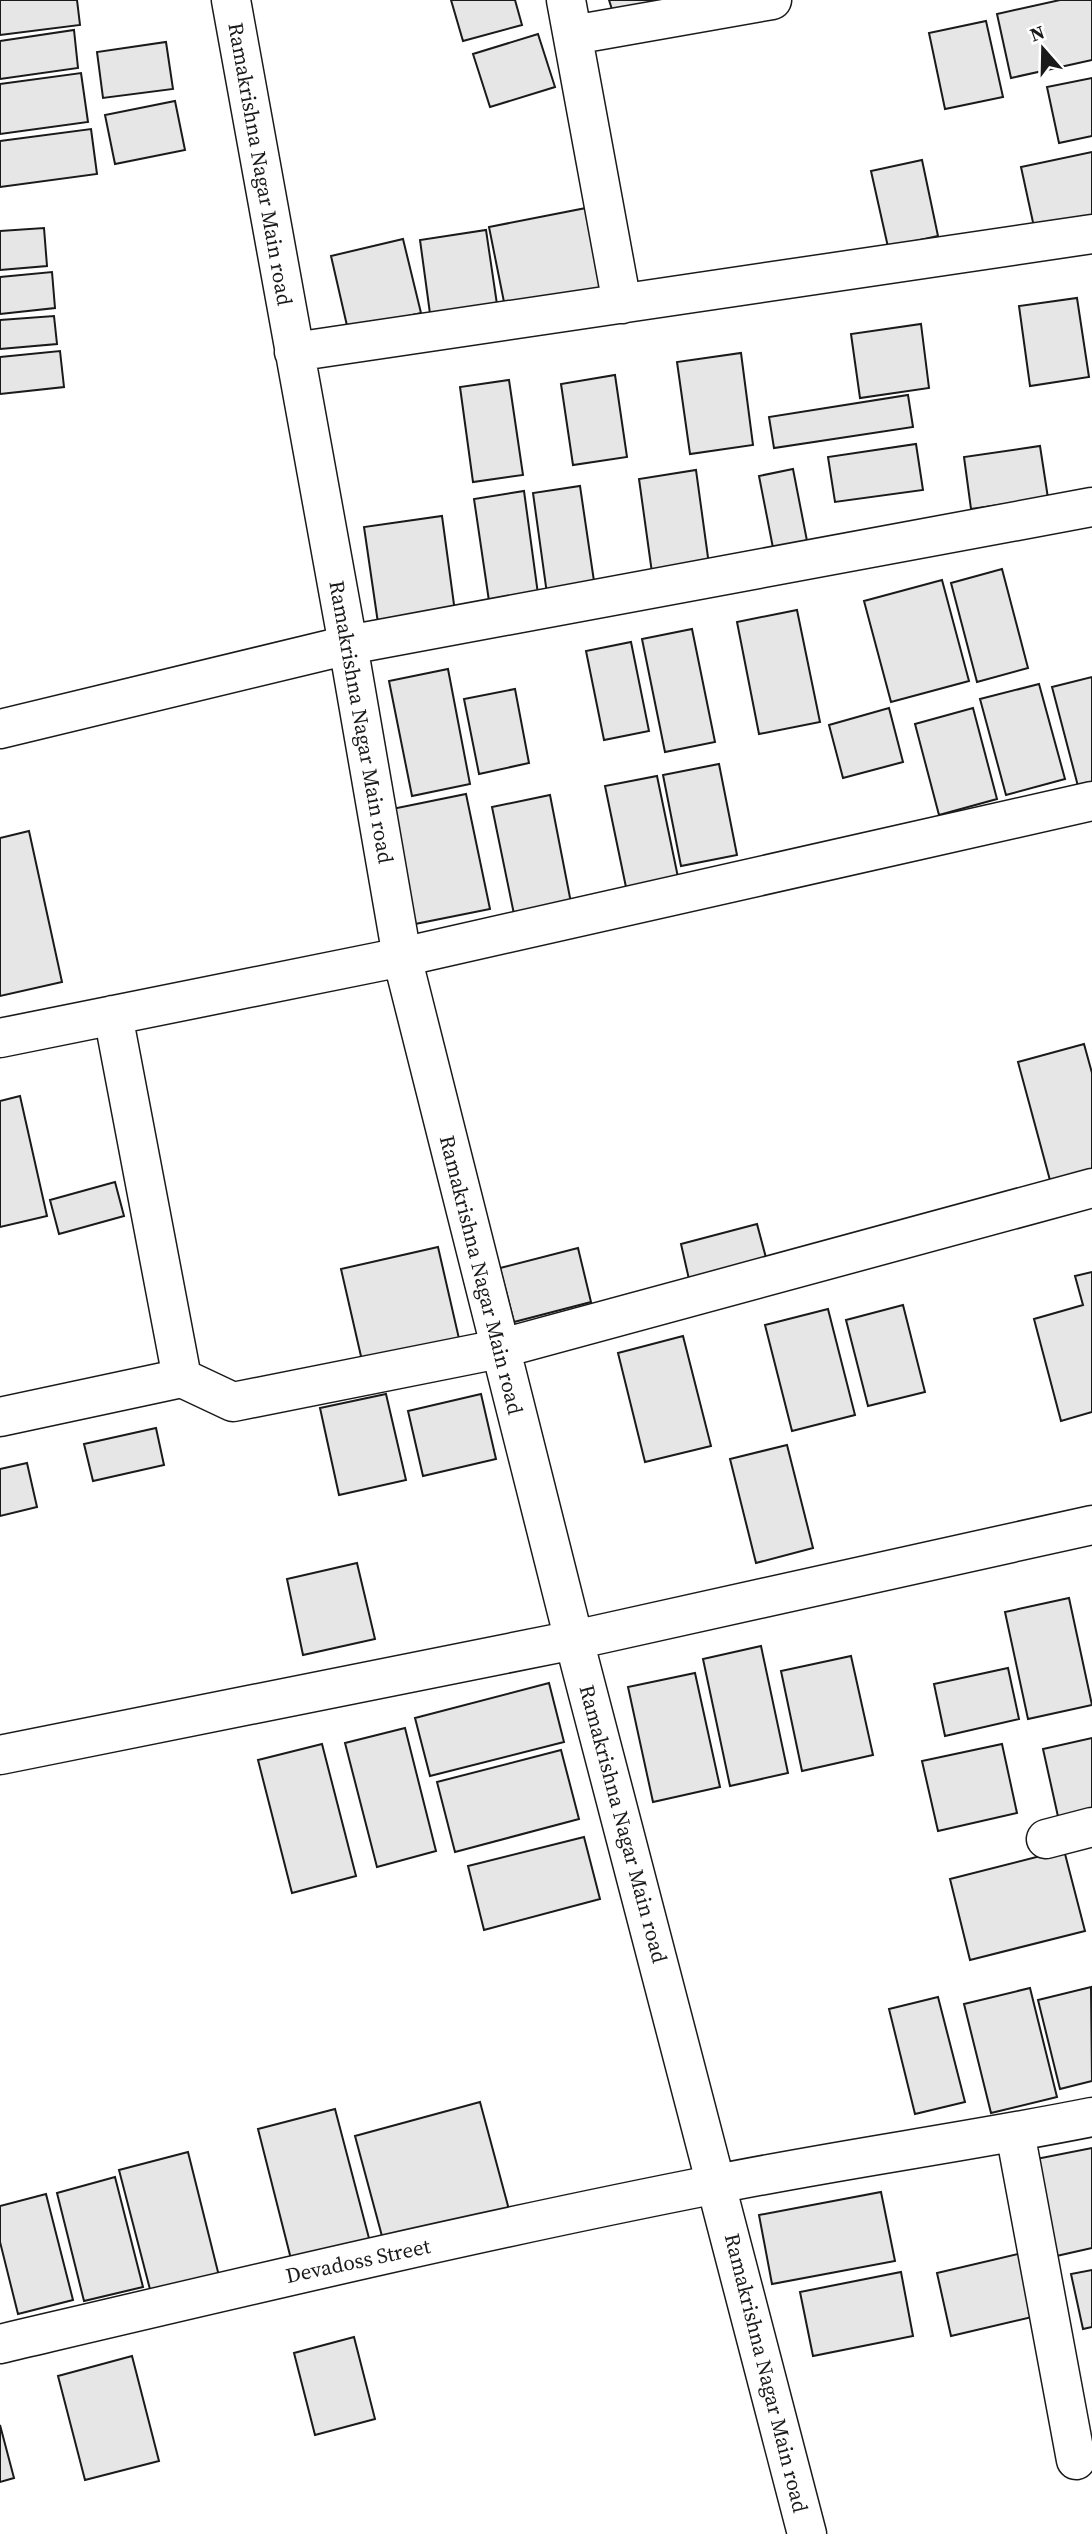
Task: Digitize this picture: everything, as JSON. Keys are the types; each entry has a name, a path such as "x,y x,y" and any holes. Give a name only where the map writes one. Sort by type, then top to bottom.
{"street":[{"name":"Ramakrishna Nagar Main road","path":"231,0 402,957 499,1349 807,2534"},
{"path":"622,304 569,17 772,0"},
{"path":"294,352 1092,234"},
{"path":"0,729 348,645 1092,507"},
{"path":"0,1038 402,957 1092,801"},
{"path":"113,1015 182,1378"},
{"path":"0,1417 182,1378 233,1402 499,1349 1092,1188"},
{"path":"0,1755 574,1640 1092,1525"},
{"path":"1046,1839 1092,1827"},
{"name":"Devadoss Street","path":"0,2344 338,2265 718,2184 1092,2117"},
{"path":"1015,2132 1076,2460"}],"building":[{"path":"0,0 77,0 80,25 0,35"},
{"path":"451,0 515,0 522,25 463,41"},
{"path":"609,0 674,0 616,22"},
{"path":"1060,0 1092,0 1092,60 1011,78 997,14"},
{"path":"986,21 1003,97 945,109 929,33"},
{"path":"74,30 78,68 0,79 0,41"},
{"path":"538,34 555,87 490,107 473,54"},
{"path":"166,42 173,89 103,98 97,52"},
{"path":"81,73 88,122 0,134 0,84"},
{"path":"1092,78 1092,136 1059,143 1047,87"},
{"path":"175,101 185,150 115,164 105,115"},
{"path":"91,129 97,174 0,187 0,141"},
{"path":"1092,152 1092,215 1034,227 1021,167"},
{"path":"922,160 938,236 888,247 871,171"},
{"path":"586,208 603,293 506,312 489,227"},
{"path":"44,228 47,266 0,270 0,231"},
{"path":"486,230 498,311 431,321 420,240"},
{"path":"403,239 421,313 348,330 331,256"},
{"path":"52,272 55,308 0,314 0,277"},
{"path":"1077,298 1089,377 1030,386 1019,306"},
{"path":"54,316 57,344 0,349 0,320"},
{"path":"921,324 929,388 860,398 851,334"},
{"path":"60,351 64,387 0,394 0,357"},
{"path":"741,353 753,445 690,454 677,362"},
{"path":"615,375 627,457 573,465 561,384"},
{"path":"509,380 523,475 473,482 460,387"},
{"path":"908,395 913,427 774,448 769,417"},
{"path":"916,444 923,490 835,502 828,457"},
{"path":"1040,446 1048,498 971,509 964,457"},
{"path":"793,469 808,546 774,553 759,476"},
{"path":"696,470 710,572 653,580 639,479"},
{"path":"580,486 595,588 547,594 533,493"},
{"path":"524,491 538,594 489,601 474,499"},
{"path":"442,516 455,612 378,623 364,527"},
{"path":"1002,569 1028,668 977,682 951,583"},
{"path":"942,580 969,681 891,702 864,601"},
{"path":"797,610 820,722 759,734 737,622"},
{"path":"692,629 715,742 665,752 642,639"},
{"path":"631,642 649,731 604,740 586,651"},
{"path":"448,669 470,784 412,796 389,681"},
{"path":"1092,677 1092,786 1079,790 1052,687"},
{"path":"1039,684 1065,779 1006,795 980,699"},
{"path":"515,689 529,763 479,774 464,699"},
{"path":"889,708 903,762 843,778 829,725"},
{"path":"973,708 997,799 939,815 915,724"},
{"path":"719,764 737,855 681,866 663,775"},
{"path":"657,776 679,882 627,892 605,786"},
{"path":"466,794 490,909 415,924 392,809"},
{"path":"550,795 572,908 515,919 492,807"},
{"path":"29,831 62,982 0,996 0,838"},
{"path":"1084,1044 1092,1073 1092,1173 1051,1184 1018,1062"},
{"path":"20,1096 47,1216 0,1227 0,1101"},
{"path":"115,1182 124,1216 59,1234 50,1200"},
{"path":"757,1224 769,1269 691,1288 681,1244"},
{"path":"438,1247 460,1343 363,1365 341,1269"},
{"path":"578,1248 591,1302 514,1322 500,1268"},
{"path":"1092,1272 1092,1412 1061,1421 1034,1319 1083,1305 1075,1276"},
{"path":"903,1305 925,1392 868,1406 846,1320"},
{"path":"828,1309 855,1415 792,1431 765,1325"},
{"path":"683,1336 711,1446 645,1462 618,1353"},
{"path":"386,1394 406,1480 339,1495 320,1408"},
{"path":"481,1394 496,1459 423,1476 408,1411"},
{"path":"156,1428 164,1465 93,1481 84,1444"},
{"path":"787,1445 813,1548 756,1563 730,1459"},
{"path":"27,1463 37,1507 0,1516 0,1469"},
{"path":"357,1563 375,1639 303,1655 287,1579"},
{"path":"1069,1598 1092,1705 1028,1719 1005,1612"},
{"path":"761,1646 788,1773 730,1786 703,1659"},
{"path":"851,1656 873,1755 802,1771 781,1671"},
{"path":"1008,1668 1019,1719 945,1736 934,1684"},
{"path":"695,1673 720,1787 653,1802 628,1687"},
{"path":"549,1683 564,1742 430,1776 415,1718"},
{"path":"405,1728 436,1851 377,1867 345,1743"},
{"path":"1092,1738 1092,1824 1061,1830 1043,1749"},
{"path":"322,1744 356,1876 292,1893 258,1760"},
{"path":"1002,1744 1017,1813 938,1831 922,1761"},
{"path":"561,1750 579,1819 455,1852 437,1782"},
{"path":"584,1837 600,1899 484,1930 468,1866"},
{"path":"1064,1850 1085,1931 970,1960 950,1879"},
{"path":"1091,1987 1092,2081 1060,2089 1038,2000"},
{"path":"1030,1988 1057,2097 991,2113 964,2004"},
{"path":"938,1997 965,2102 915,2114 889,2009"},
{"path":"480,2102 511,2217 386,2251 355,2136"},
{"path":"335,2109 370,2242 292,2263 258,2129"},
{"path":"1092,2148 1092,2248 1052,2257 1031,2160"},
{"path":"188,2152 220,2280 152,2297 119,2170"},
{"path":"115,2177 143,2287 84,2301 57,2193"},
{"path":"881,2192 895,2261 772,2284 759,2215"},
{"path":"46,2194 73,2300 18,2314 0,2242 0,2206"},
{"path":"1031,2251 1045,2314 951,2336 937,2273"},
{"path":"1092,2270 1092,2327 1083,2329 1071,2274"},
{"path":"901,2272 913,2336 813,2356 800,2292"},
{"path":"354,2337 375,2419 315,2435 294,2353"},
{"path":"132,2356 159,2461 85,2480 58,2376"},
{"path":"0,2425 14,2478 0,2482"}]}
